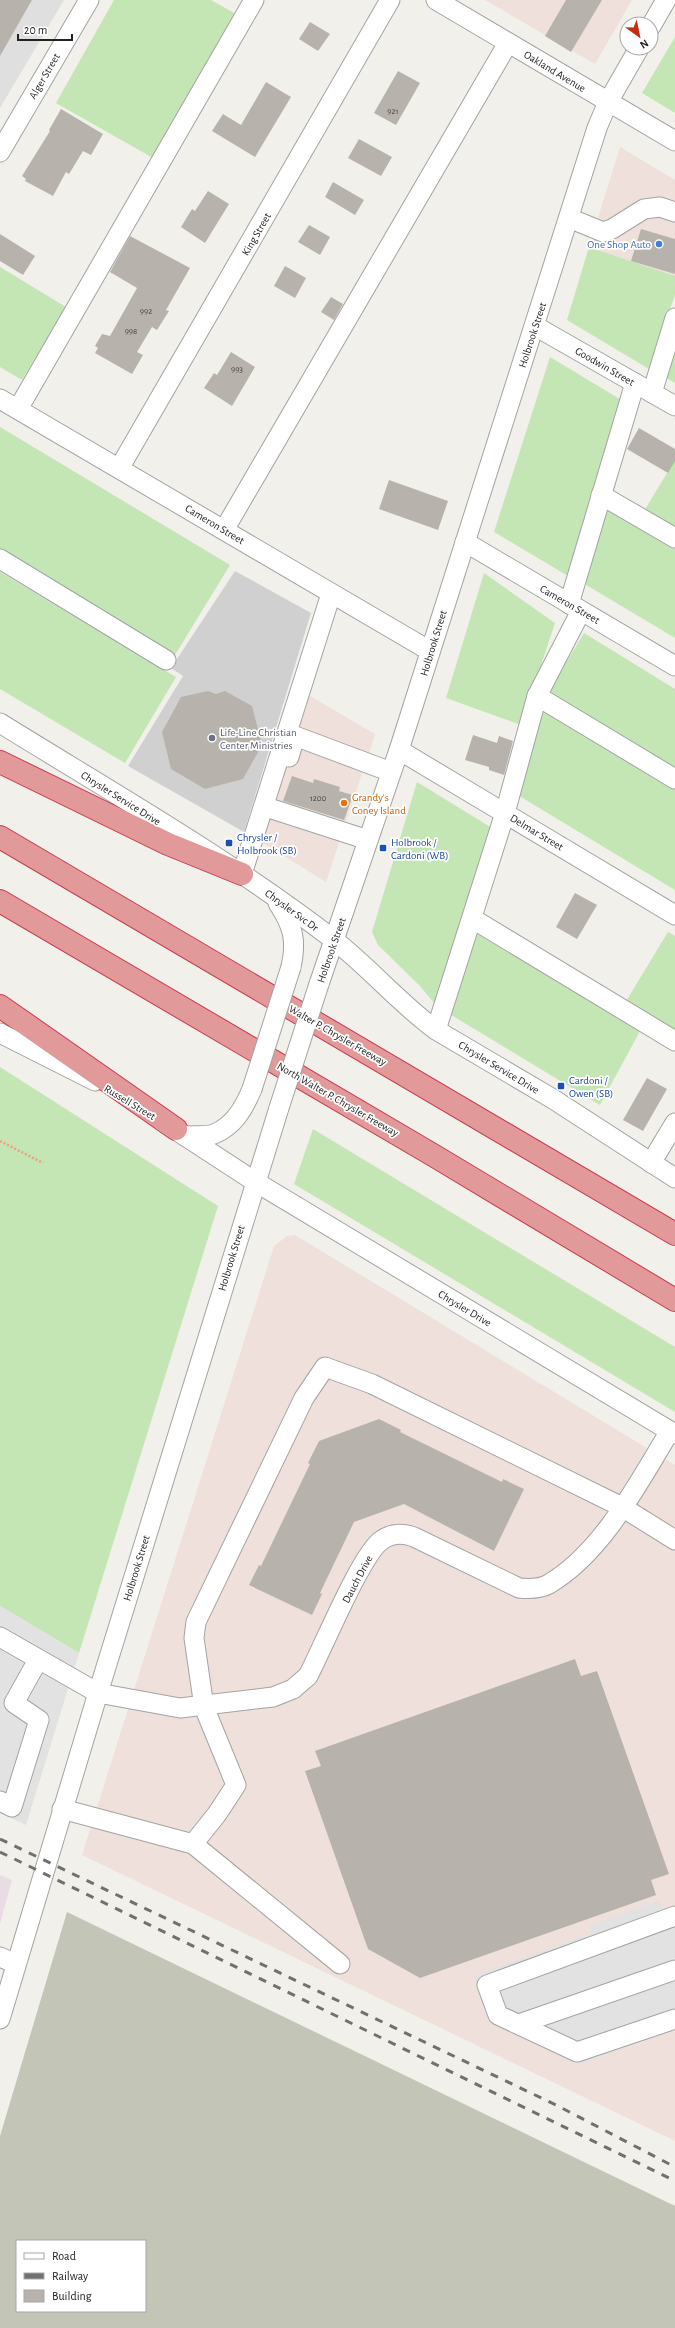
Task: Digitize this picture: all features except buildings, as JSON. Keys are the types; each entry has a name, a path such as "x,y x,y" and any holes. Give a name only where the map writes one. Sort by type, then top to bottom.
{"highway":[{"path":"0,762 168,844 246,877"},
{"name":"Walter P. Chrysler Freeway","path":"0,837 675,1234"},
{"name":"North Walter P. Chrysler Freeway","path":"0,901 433,1155 675,1300"},
{"path":"0,1006 180,1132"}],"street":[{"name":"Alger Street","path":"0,152 89,0"},
{"path":"18,409 254,0"},
{"name":"King Street","path":"120,467 390,0"},
{"name":"Oakland Avenue","path":"436,0 675,141"},
{"path":"654,16 659,2"},
{"path":"224,530 508,43"},
{"name":"Holbrook Street","path":"0,2019 8,1960 46,1862 254,1181 319,984 391,772 400,750 430,651 597,128 608,102 634,56"},
{"path":"569,218 603,232 612,229 644,209 660,207 675,212"},
{"path":"652,393 675,318"},
{"name":"Goodwin Street","path":"535,326 675,406"},
{"path":"436,1030 473,919 505,813 537,696 575,607 601,495 635,383"},
{"name":"Cameron Street","path":"0,399 120,467 430,651"},
{"path":"601,495 675,538"},
{"name":"Cameron Street","path":"465,542 675,666"},
{"path":"0,559 166,660"},
{"path":"246,877 332,594"},
{"path":"537,696 675,779"},
{"name":"Chrysler Service Drive","path":"0,724 246,877"},
{"path":"246,877 260,848 296,736 391,772"},
{"name":"Delmar Street","path":"400,750 675,915"},
{"path":"272,809 368,840"},
{"name":"Chrysler Svc Dr","path":"246,877 334,940"},
{"path":"180,1132 213,1135 233,1122 243,1109 252,1089 291,967 295,948 294,938 285,913 274,897"},
{"path":"473,919 675,1042"},
{"name":"Chrysler Service Drive","path":"334,940 373,973 418,1017 436,1030 553,1099 675,1178"},
{"name":"Russell Street","path":"0,1033 92,1080 180,1132 254,1181"},
{"path":"651,1163 675,1123"},
{"name":"Chrysler Drive","path":"254,1181 673,1433"},
{"path":"193,1844 217,1814 236,1786 204,1706 194,1638 196,1622 304,1398 325,1367 372,1384 673,1532"},
{"name":"Dauch Drive","path":"0,1637 38,1660 98,1692 180,1708 273,1697 293,1689 308,1676 363,1565 381,1540 392,1535 403,1534 414,1537 519,1588 533,1589 548,1584 576,1564 613,1522 673,1433"},
{"path":"0,1801 12,1807 39,1720 14,1703 38,1660"},
{"path":"62,1809 193,1844 340,1964"},
{"path":"675,1916 487,1985 498,2015 577,2052 675,2019"},
{"path":"519,2024 675,1970"}],"path":[{"path":"0,1141 43,1163"}],"shaded area":[{"path":"0,0 64,0 0,108"},
{"path":"485,0 632,0 623,16 619,16 619,22 595,64"},
{"path":"620,147 675,180 675,276 589,247"},
{"path":"235,571 311,613 244,832 128,766 183,676 171,668"},
{"path":"303,692 375,734 326,882 258,840"},
{"path":"295,1235 675,1465 675,2141 82,1855 274,1246 287,1236"},
{"path":"0,1606 79,1653 26,1825 0,1813"},
{"path":"0,1875 12,1880 0,1924"},
{"path":"659,1900 664,1912 675,1908 675,2030 580,2064 490,2020 474,1976 591,1933 589,1926"},
{"path":"67,1912 675,2206 675,2328 0,2328 0,2136"}],"green space":[{"path":"114,0 211,0 236,14 153,158 56,103"},
{"path":"675,37 675,113 642,93"},
{"path":"589,247 675,276 675,295 649,369 567,320"},
{"path":"0,267 66,307 22,380 0,367"},
{"path":"675,335 675,383 663,376"},
{"path":"550,357 623,401 568,576 494,532"},
{"path":"0,427 230,565 175,655 0,551"},
{"path":"675,460 675,529 644,511"},
{"path":"606,508 675,549 675,638 583,583"},
{"path":"0,572 176,677 125,763 0,689"},
{"path":"484,573 555,623 521,725 446,698"},
{"path":"584,633 675,689 675,765 670,773 545,697"},
{"path":"541,705 675,785 675,890 516,794"},
{"path":"417,782 492,828 436,1005 419,985 378,945 372,932"},
{"path":"668,932 675,936 675,1033 625,1003"},
{"path":"476,933 640,1031 600,1105 448,1013"},
{"path":"0,1067 218,1206 79,1653 0,1606"},
{"path":"313,1129 675,1347 675,1412 294,1184"}],"railway":[{"path":"0,1839 556,2105 675,2167"},
{"path":"0,1852 675,2181"}],"place":[{"name":"One Shop Auto","path":"659,244"},
{"name":"Life-Line Christian Center Ministries","path":"212,738"},
{"name":"Grandy's Coney Island","path":"344,803"},
{"name":"Chrysler / Holbrook (SB)","path":"229,843"},
{"name":"Holbrook / Cardoni (WB)","path":"383,848"},
{"name":"Cardoni / Owen (SB)","path":"561,1086"}]}
